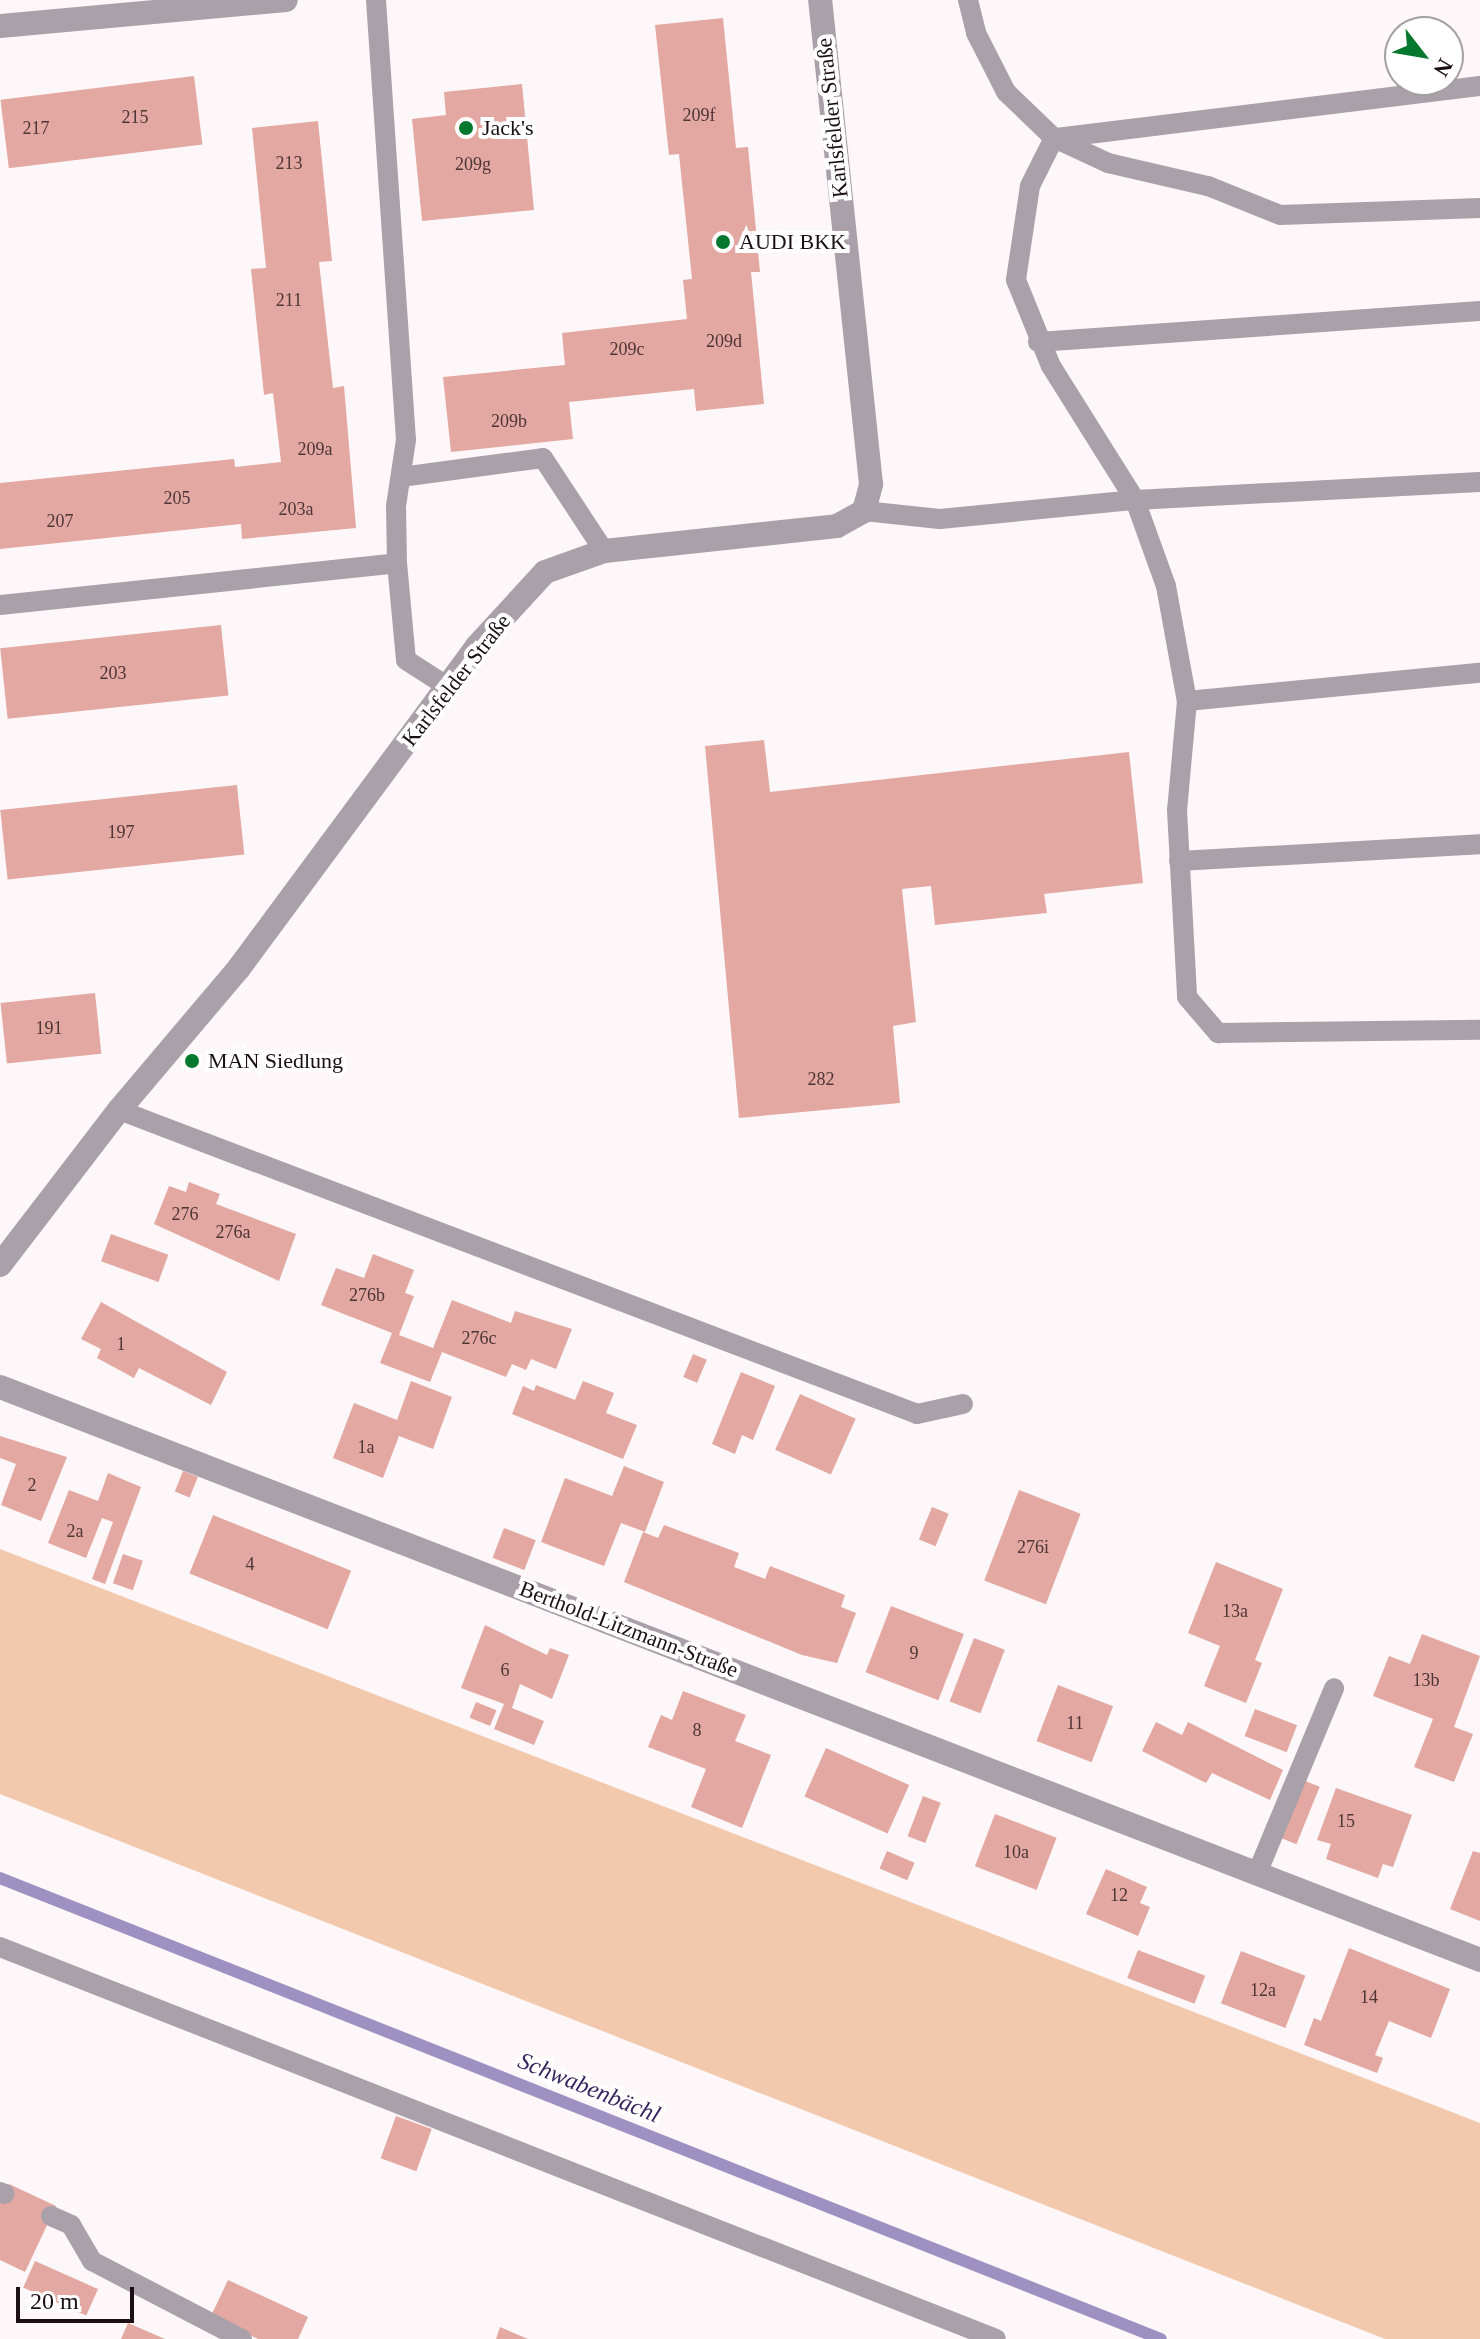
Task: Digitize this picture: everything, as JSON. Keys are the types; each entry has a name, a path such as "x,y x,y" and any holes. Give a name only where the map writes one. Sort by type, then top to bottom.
{"street":[{"path":"0,26 55,10 286,0"},
{"name":"Karlsfelder Straße","path":"0,1265 119,1110 239,968 477,646 545,572 604,551 837,526 864,511 871,484 820,0"},
{"name":"Berthold-Litzmann-Straße","path":"0,1387 1258,1871 1480,1960"}],"lane":[{"path":"376,0 406,440 397,563 406,660 448,687"},
{"path":"968,0 976,33 1006,92 1054,138 1108,163 1208,186 1280,215 1480,208"},
{"path":"1054,138 1480,86"},
{"path":"1054,138 1030,186 1016,280 1038,342 1135,500 1166,586 1187,701 1177,810 1187,997 1218,1033 1480,1030"},
{"path":"1038,342 1480,311"},
{"path":"401,477 543,458 604,551"},
{"path":"864,511 940,519 1135,500 1480,482"},
{"path":"0,605 397,563"},
{"path":"1187,701 1480,673"},
{"path":"1179,861 1480,844"},
{"path":"119,1110 917,1414 963,1404"},
{"path":"1258,1871 1334,1688"},
{"path":"0,1947 996,2339"},
{"path":"51,2216 71,2225 92,2261 242,2339"}],"shaded area":[{"path":"0,1549 1480,2123 1480,2339 1385,2339 0,1794"}],"building":[{"path":"723,18 736,148 748,147 760,272 751,272 764,404 696,411 694,389 569,402 573,439 451,452 443,377 565,365 562,333 687,319 683,280 692,279 679,154 669,155 655,25"},
{"path":"194,76 202,144 9,168 0,100"},
{"path":"522,84 534,210 422,221 412,119 446,115 444,92"},
{"path":"318,121 332,261 319,262 333,388 344,386 356,528 242,539 241,524 0,549 0,483 234,459 235,467 281,462 273,393 264,395 251,269 266,268 252,128"},
{"path":"221,625 228,696 8,719 0,648"},
{"path":"764,740 770,792 1129,752 1143,883 1044,894 1047,913 935,925 931,886 902,889 916,1022 893,1026 900,1103 739,1118 705,746"},
{"path":"237,785 244,855 8,879 0,810"},
{"path":"95,993 101,1054 7,1064 1,1003"},
{"path":"189,1182 220,1194 216,1204 296,1234 279,1281 154,1224 169,1186 186,1192"},
{"path":"111,1234 168,1255 158,1282 101,1261"},
{"path":"373,1254 414,1270 405,1293 414,1296 399,1335 433,1348 452,1300 511,1323 515,1311 572,1329 556,1369 531,1359 526,1370 512,1364 506,1377 442,1352 430,1382 380,1363 392,1333 321,1305 336,1268 364,1278"},
{"path":"101,1302 227,1372 211,1405 139,1368 134,1378 97,1358 101,1349 81,1339"},
{"path":"693,1354 707,1360 697,1383 683,1377"},
{"path":"741,1372 775,1386 753,1440 742,1435 735,1454 712,1444"},
{"path":"411,1381 452,1397 433,1449 399,1436 383,1478 333,1458 354,1403 397,1420"},
{"path":"583,1381 614,1393 606,1413 637,1425 623,1459 512,1414 523,1386 534,1391 536,1385 575,1400"},
{"path":"800,1394 856,1419 831,1475 775,1450"},
{"path":"0,1436 67,1457 41,1521 1,1505 16,1464 0,1458"},
{"path":"624,1466 664,1482 645,1532 621,1523 604,1566 541,1542 565,1478 612,1496"},
{"path":"183,1471 198,1477 190,1497 175,1491"},
{"path":"108,1473 141,1487 105,1584 92,1579 113,1522 102,1518 86,1558 48,1543 69,1490 98,1501"},
{"path":"1019,1490 1081,1514 1046,1604 984,1581"},
{"path":"932,1507 949,1514 936,1546 919,1539"},
{"path":"213,1515 351,1571 328,1629 189,1573"},
{"path":"664,1525 739,1553 734,1567 765,1579 770,1566 845,1595 841,1607 856,1613 837,1663 802,1655 624,1582 643,1532 658,1538"},
{"path":"504,1528 536,1540 524,1570 493,1558"},
{"path":"123,1554 143,1561 133,1590 113,1583"},
{"path":"1216,1562 1283,1589 1255,1660 1262,1663 1246,1703 1204,1686 1220,1646 1188,1633"},
{"path":"891,1606 964,1634 938,1700 866,1672"},
{"path":"485,1625 547,1655 550,1648 569,1655 552,1699 520,1684 512,1708 544,1721 534,1745 494,1729 504,1704 461,1688"},
{"path":"1422,1634 1480,1656 1454,1727 1473,1734 1454,1782 1414,1767 1433,1719 1373,1696 1389,1656 1410,1664"},
{"path":"974,1638 1005,1650 980,1713 950,1701"},
{"path":"1058,1685 1113,1706 1092,1762 1036,1741"},
{"path":"683,1691 746,1715 735,1741 771,1755 742,1828 691,1807 706,1769 648,1747 661,1715 672,1720"},
{"path":"476,1702 496,1710 490,1726 470,1718"},
{"path":"1255,1709 1297,1725 1287,1752 1245,1736"},
{"path":"1156,1722 1182,1735 1188,1722 1283,1770 1270,1800 1212,1773 1206,1783 1142,1751"},
{"path":"826,1748 909,1785 888,1833 804,1796"},
{"path":"1303,1780 1320,1787 1296,1844 1280,1837"},
{"path":"1336,1788 1412,1815 1393,1867 1383,1864 1378,1878 1326,1859 1331,1844 1317,1840"},
{"path":"923,1796 941,1803 925,1843 908,1836"},
{"path":"995,1814 1057,1838 1037,1890 975,1866"},
{"path":"887,1851 915,1863 907,1880 880,1868"},
{"path":"1473,1851 1480,1853 1480,1921 1450,1909"},
{"path":"1106,1869 1147,1887 1140,1903 1150,1907 1138,1936 1086,1914"},
{"path":"1349,1948 1450,1989 1431,2038 1389,2021 1375,2055 1383,2058 1377,2073 1304,2045 1314,2018 1321,2021"},
{"path":"1138,1950 1205,1976 1194,2004 1127,1978"},
{"path":"1241,1951 1305,1976 1285,2028 1221,2003"},
{"path":"396,2116 432,2129 416,2171 381,2158"},
{"path":"9,2184 56,2206 25,2272 0,2260 0,2203"},
{"path":"35,2261 98,2289 86,2316 23,2287"},
{"path":"228,2280 308,2317 298,2339 258,2339 211,2316"},
{"path":"128,2323 165,2339 121,2339"},
{"path":"500,2327 528,2339 496,2339"}],"waterway":[{"name":"Schwabenbächl","path":"0,1878 1161,2339"}],"place":[{"name":"Jack's","path":"466,128"},
{"name":"AUDI BKK","path":"723,242"},
{"name":"MAN Siedlung","path":"192,1061"}]}
